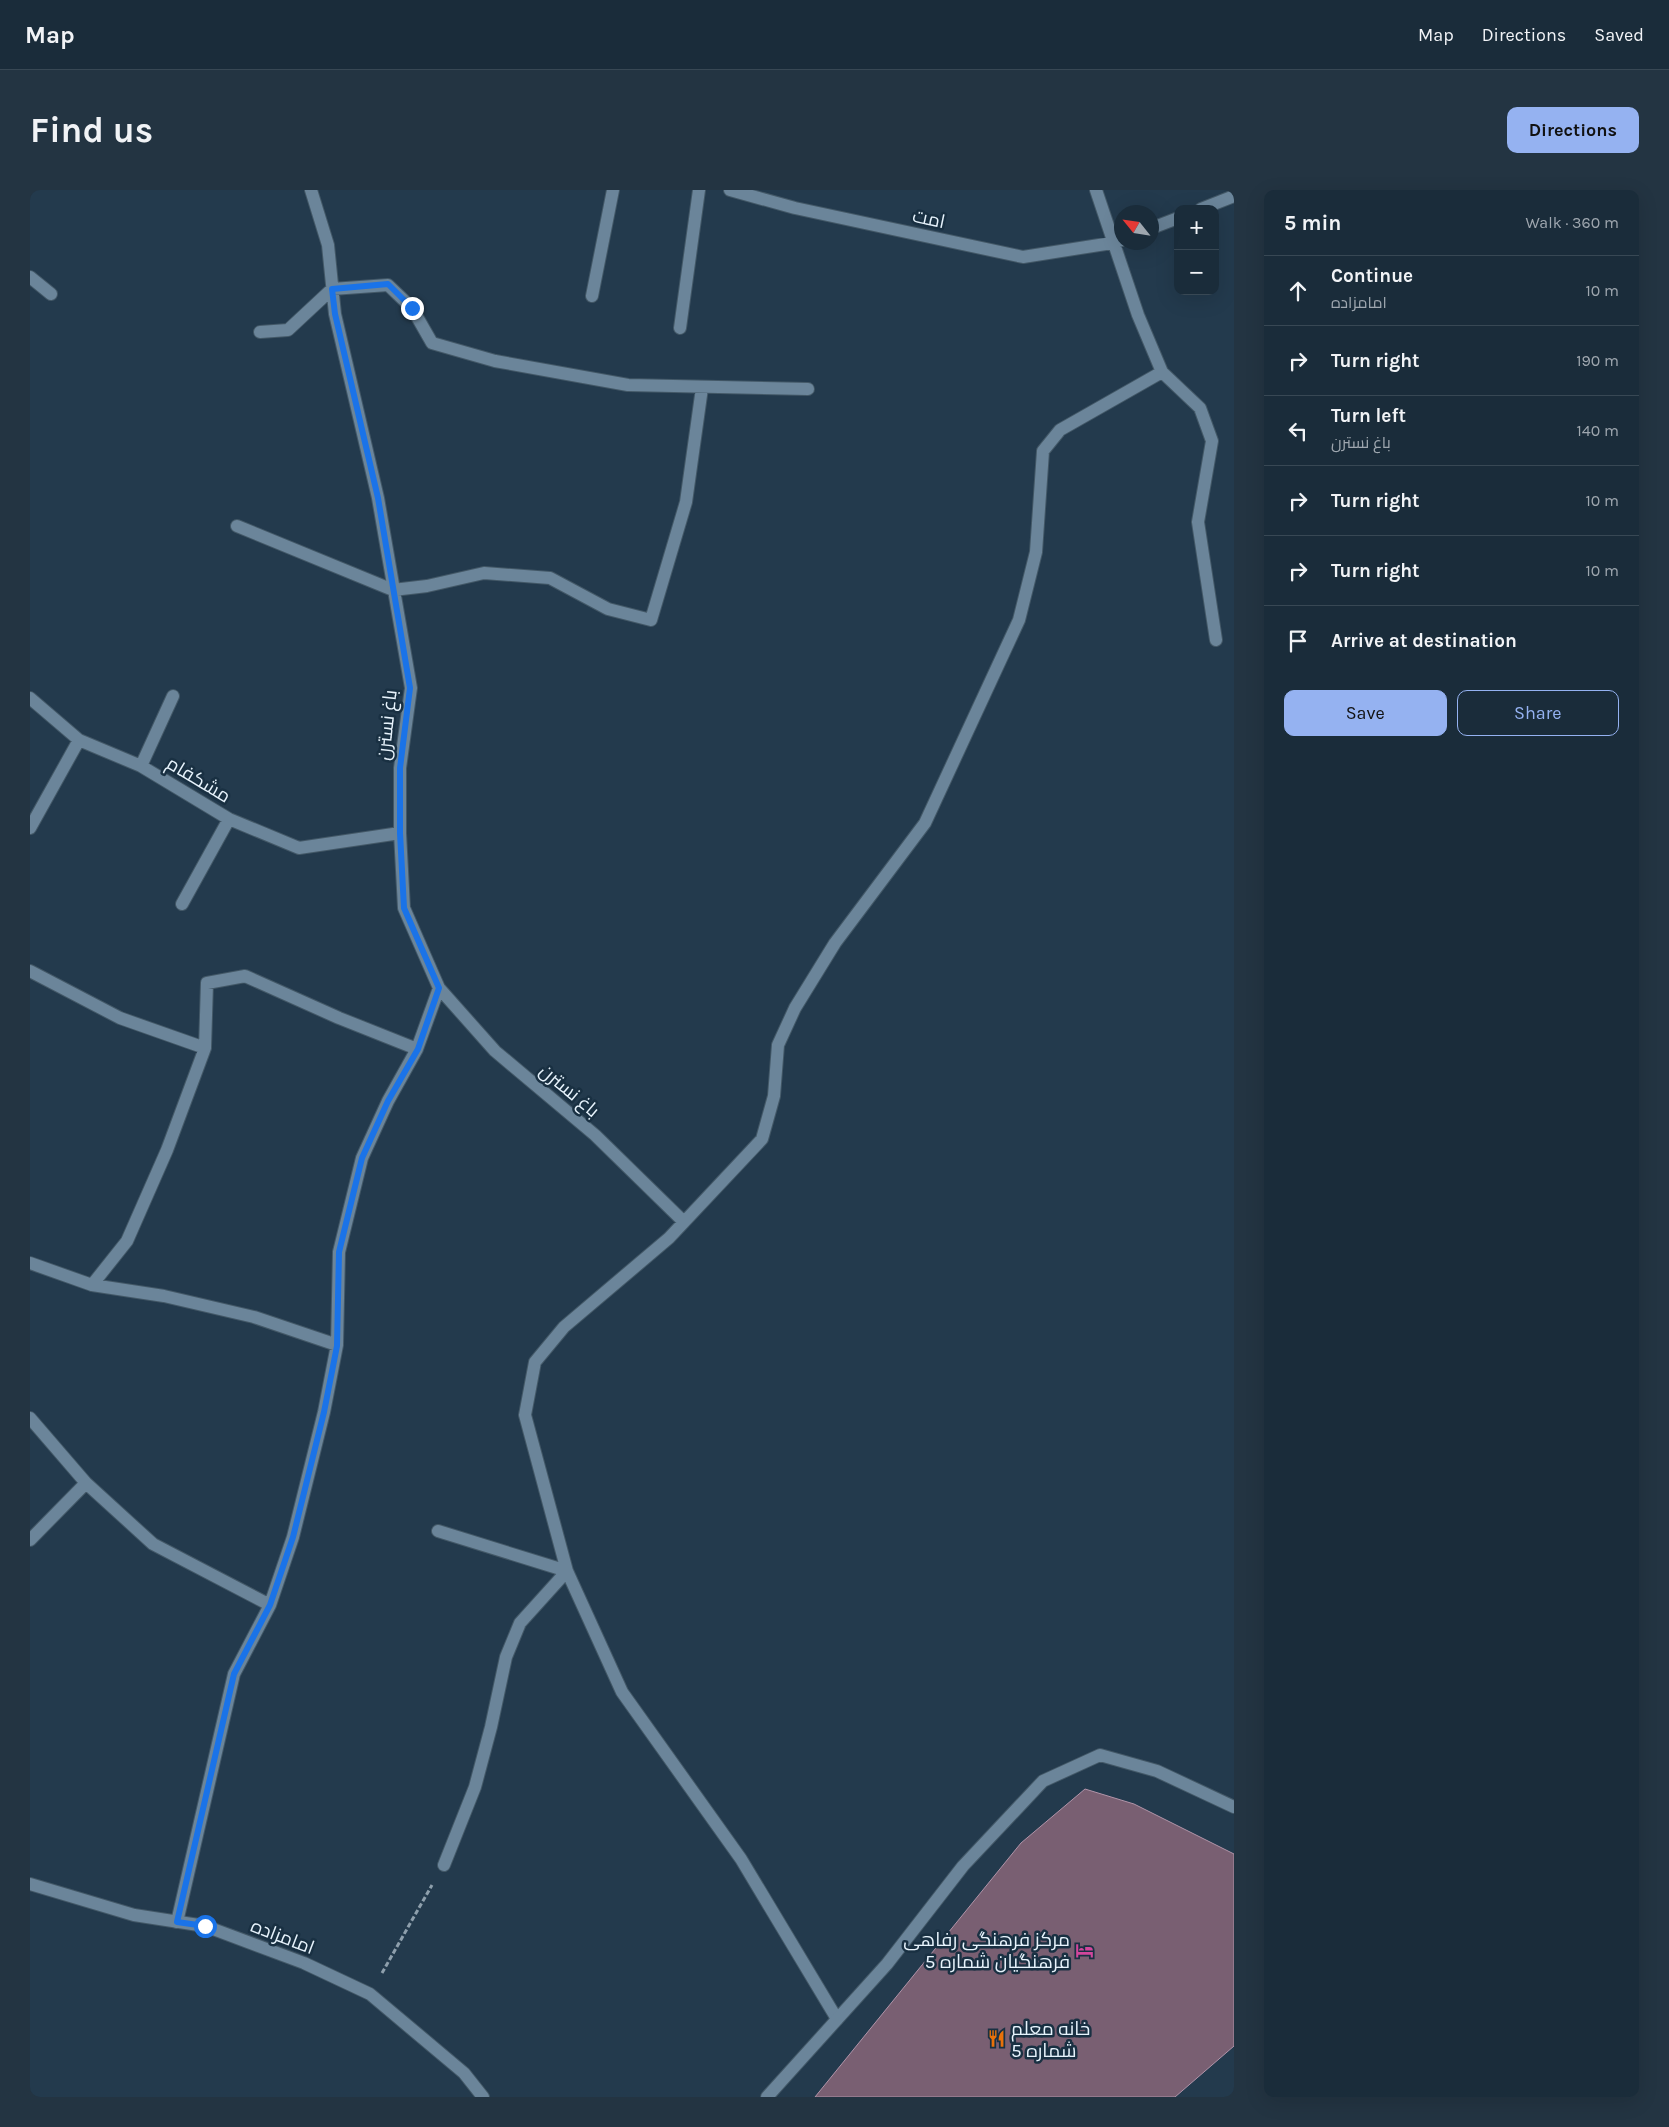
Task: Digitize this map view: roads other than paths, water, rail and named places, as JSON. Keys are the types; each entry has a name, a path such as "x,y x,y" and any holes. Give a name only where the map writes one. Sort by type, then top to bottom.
{"street":[{"name":"باغ نسترن","path":"311,190 328,245 335,314 378,498 410,688 400,768 400,833 404,908 439,988 495,1051 595,1135 684,1222"},
{"path":"592,296 613,190"},
{"path":"680,328 699,190"},
{"name":"امت","path":"730,190 795,208 1023,257 1114,242"},
{"path":"1096,190 1114,235"},
{"path":"1211,205 1234,196"},
{"path":"1159,225 1174,220"},
{"path":"1119,250 1138,315 1162,372 1200,408 1212,441 1198,522 1216,640"},
{"path":"30,277 50,294"},
{"path":"260,332 288,330 332,289 388,284 412,308 432,343 495,361 628,385 808,389"},
{"path":"837,2020 740,1859 622,1692 567,1571 525,1415 535,1362 564,1327 669,1238 762,1139 774,1096 778,1045 795,1008 835,942 925,823 1019,620 1036,552 1043,451 1060,430 1162,372"},
{"path":"237,526 394,590 427,586 484,573 550,578 608,609 651,620 686,502 702,388"},
{"path":"141,766 173,696"},
{"name":"مشکفام","path":"30,698 79,740 141,766 229,819 299,848 400,833"},
{"path":"30,828 79,740"},
{"path":"182,904 229,819"},
{"path":"30,971 120,1018 205,1048"},
{"path":"92,1285 127,1241 167,1150 205,1048 207,983 244,976 339,1018 418,1049"},
{"path":"177,1922 234,1674 270,1605 295,1527 324,1412 337,1346 339,1252 362,1158 388,1101 418,1049 439,988"},
{"path":"30,1263 92,1285 164,1296 254,1317 337,1346"},
{"path":"30,1418 86,1483 153,1544 270,1605"},
{"path":"30,1540 86,1483"},
{"path":"438,1531 567,1571"},
{"path":"444,1865 475,1787 491,1727 506,1657 520,1623 567,1571"},
{"path":"767,2097 888,1964 962,1866 1042,1782 1100,1755 1157,1772 1234,1807"},
{"name":"امامزاده","path":"30,1884 134,1915 205,1926 295,1960 370,1994 464,2074 483,2097"}],"place":[{"name":"مرکز فرهنگی رفاهی فرهنگیان شماره 5","path":"1084,1950"},
{"name":"خانه معلم شماره 5","path":"997,2039"}]}
